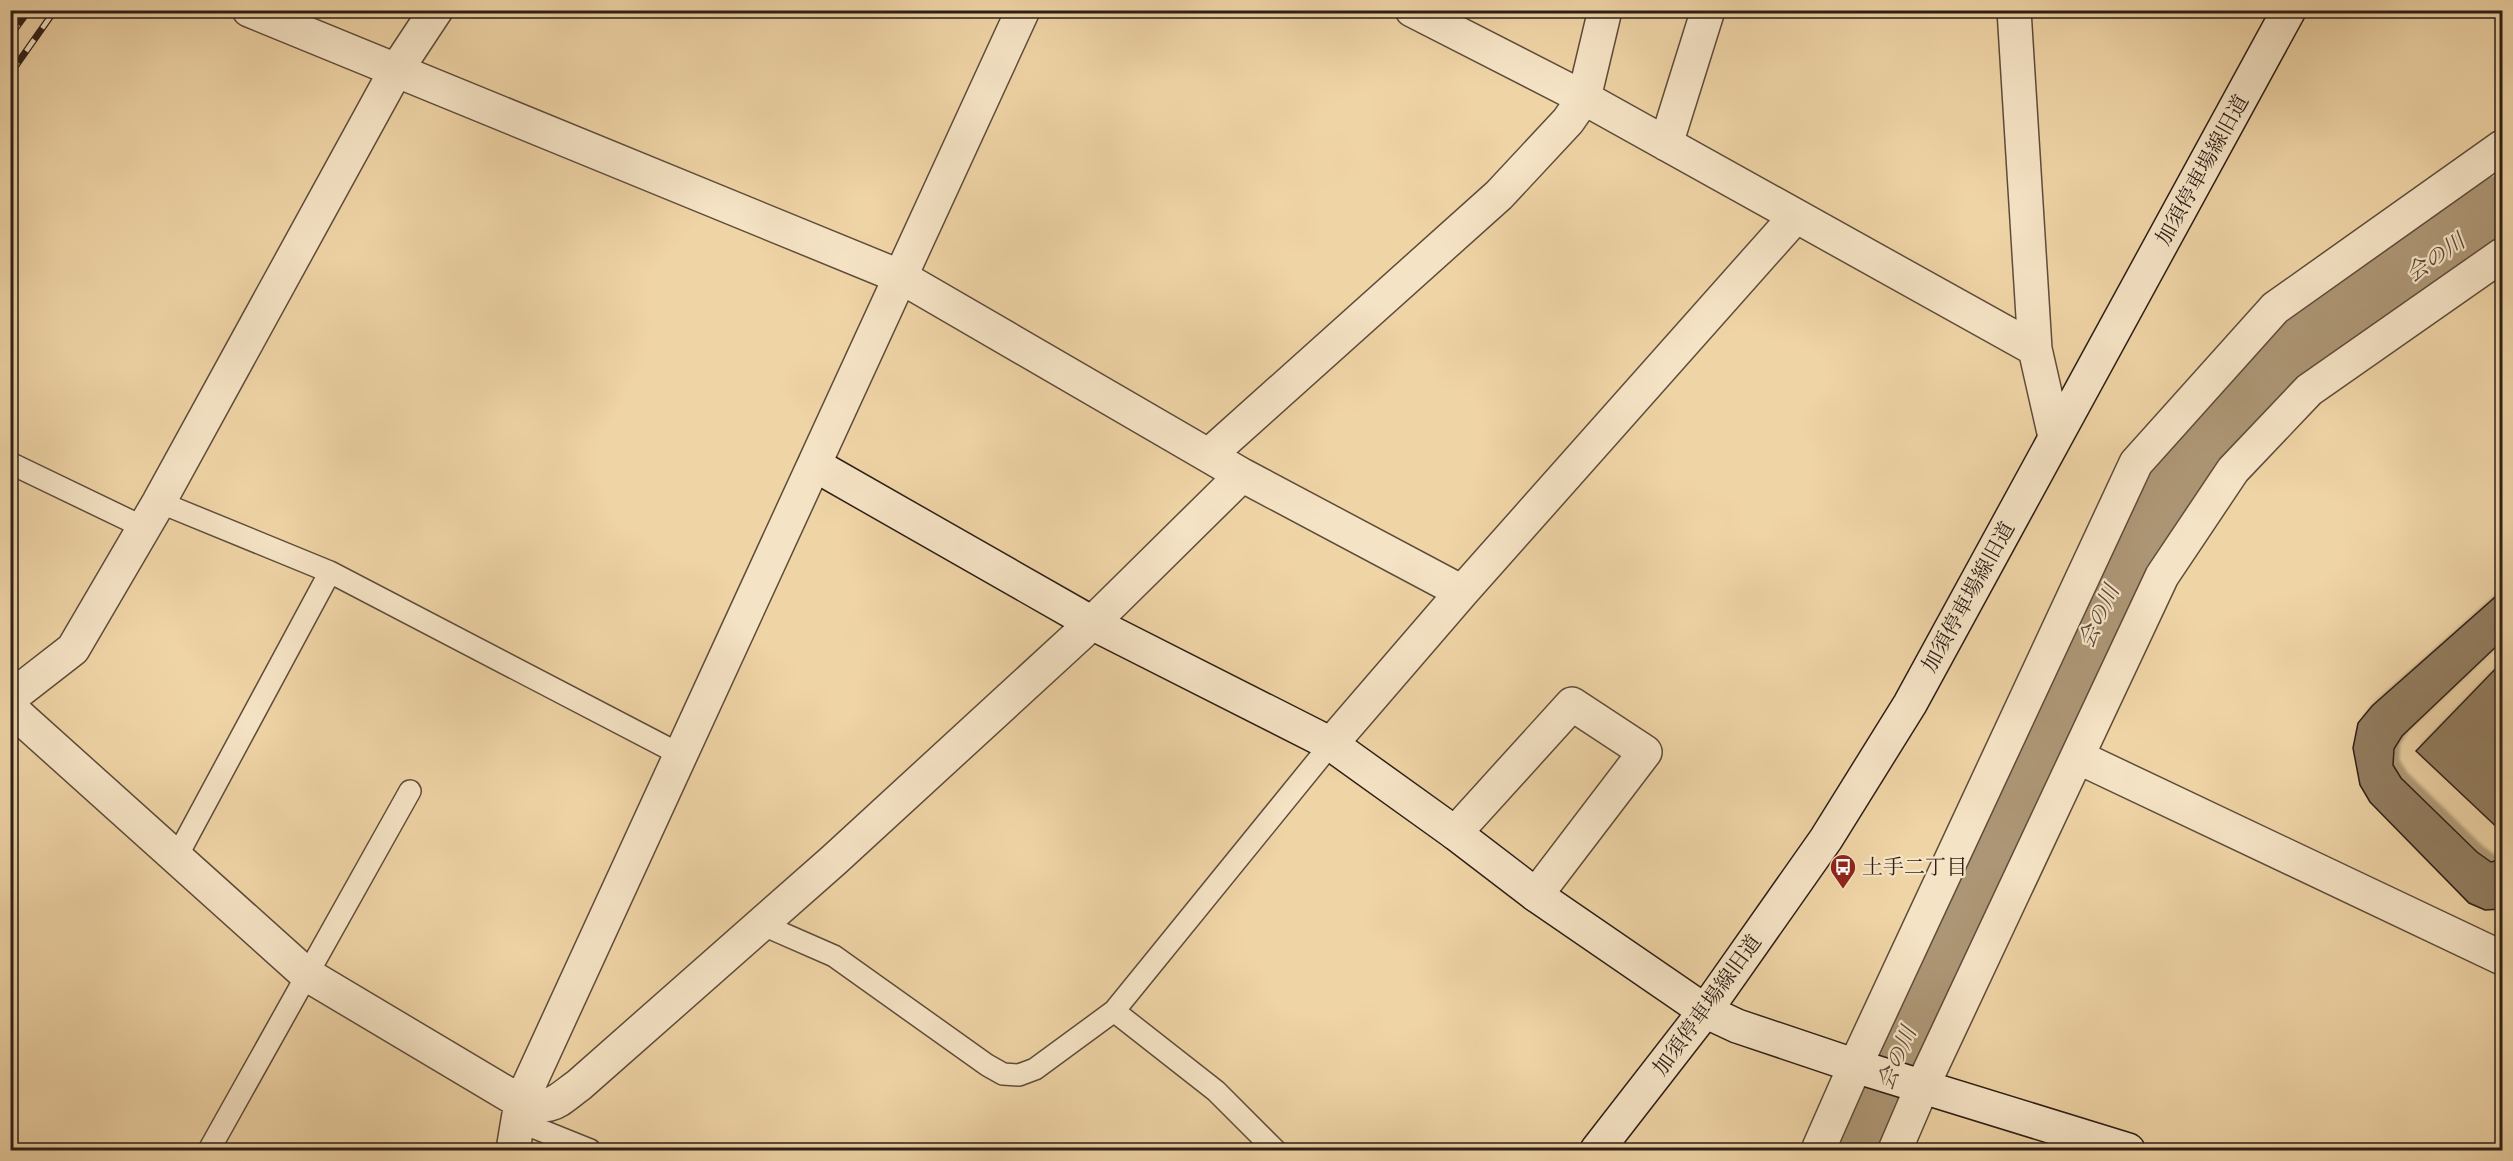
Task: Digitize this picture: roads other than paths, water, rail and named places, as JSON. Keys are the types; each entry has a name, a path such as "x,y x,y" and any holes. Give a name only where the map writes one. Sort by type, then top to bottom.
{"street":[{"path":"249,10 395,72 902,277 1242,475 1461,592"},
{"path":"10,698 73,649 152,515 395,72 436,10"},
{"path":"518,1124 681,755 1023,10"},
{"path":"1412,10 1584,98 2035,349"},
{"path":"1209,455 1498,195 1568,121 1584,98 1605,10"},
{"path":"1666,144 1708,10"},
{"path":"2014,10 2035,349 2055,437"},
{"name":"加須停車場線旧道","path":"1597,1150 1705,1011 1826,839 1910,704 2289,10"},
{"path":"1818,1150 1860,1068 2136,463 2275,308 2502,147"},
{"path":"1331,744 1461,592 1796,216"},
{"path":"1895,1150 1918,1086 2078,756 2162,576 2233,470 2309,390 2502,255"},
{"path":"815,465 1092,623 1331,744 1455,833 1536,895 1705,1011 1737,1026 1860,1068 2128,1150"},
{"path":"518,1124 579,1085 761,924 1092,623 1242,475"},
{"path":"1455,833 1572,704 1645,752 1536,895"},
{"path":"10,708 306,974 518,1124"},
{"path":"2078,756 2502,958"}],"lane":[{"path":"10,463 152,515 330,572 681,755"},
{"path":"176,858 330,572"},
{"path":"761,924 834,956 1003,1074 1019,1075 1035,1069 1113,1011 1331,744"},
{"path":"209,1150 410,791"},
{"path":"1113,1011 1216,1091 1275,1150"},
{"path":"518,1124 590,1150"}],"waterway":[{"name":"会の川","path":"1856,1150 1964,900 2158,491 2252,383 2502,209"}],"railway":[{"path":"10,36 29,10"},
{"path":"10,74 55,10"}],"place":[{"name":"土手二丁目","path":"1843,890"}]}
